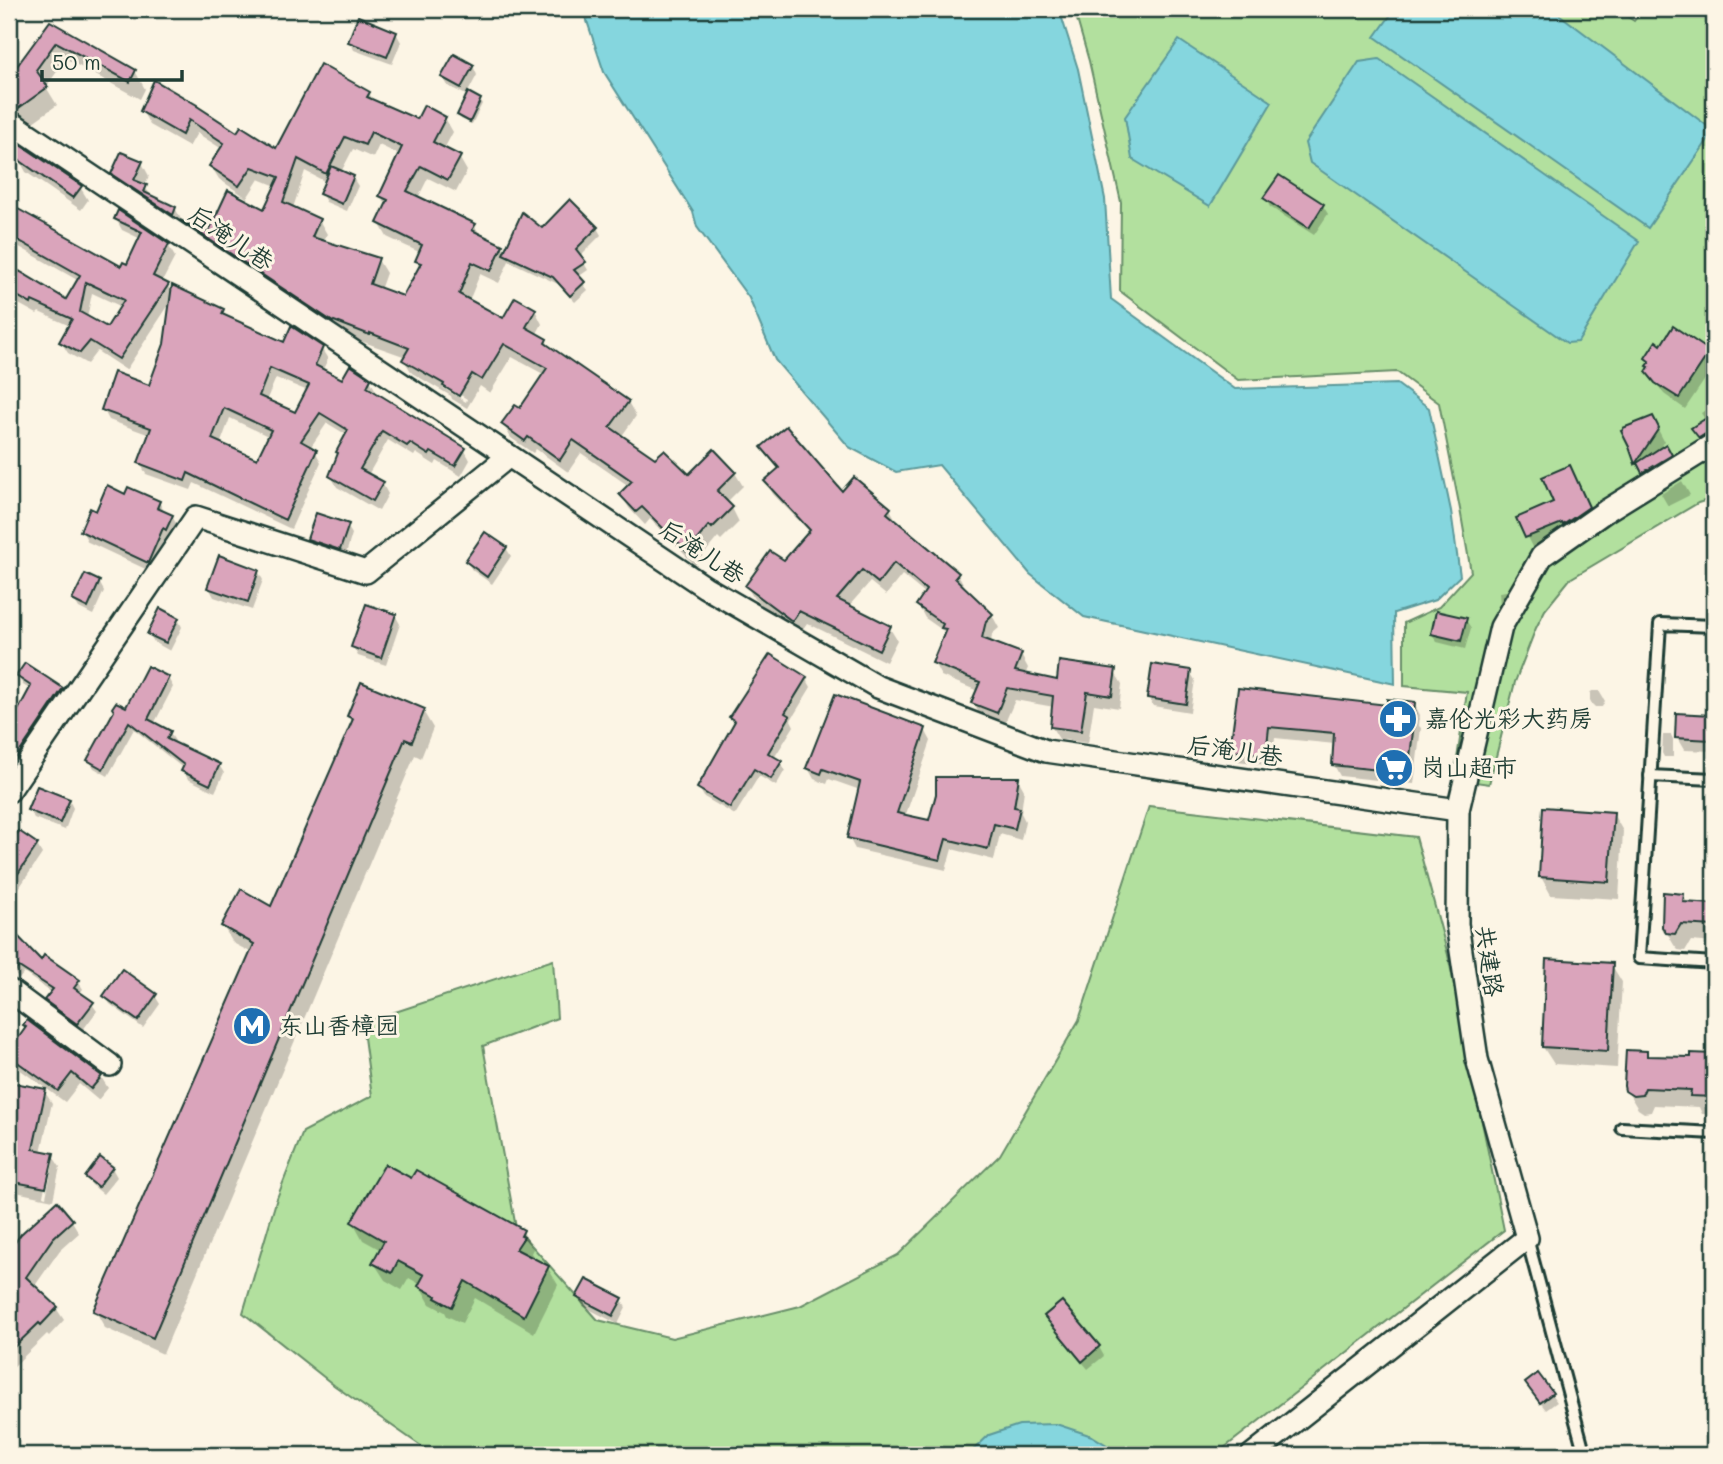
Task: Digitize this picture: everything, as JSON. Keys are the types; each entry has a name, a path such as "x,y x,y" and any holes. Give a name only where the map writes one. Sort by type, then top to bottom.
{"street":[{"name":"后淹儿巷","path":"9,121 705,587 878,687 1046,751 1458,810"},
{"name":"共建路","path":"1527,1238 1477,1059 1457,924 1458,810 1500,627 1542,556 1606,511 1714,444"},
{"path":"9,791 196,517 366,572 509,456"},
{"path":"9,990 110,1065"},
{"path":"1252,1455 1527,1238"}],"lane":[{"path":"1714,626 1660,624 1639,958 1714,963"},
{"path":"1650,776 1714,779"},
{"path":"1622,1128 1714,1133"},
{"path":"1527,1238 1585,1455"}],"green space":[{"path":"1074,9 1616,9 1634,21 1643,9 1714,9 1714,498 1698,503 1570,579 1545,610 1515,682 1489,784 1454,779 1467,692 1404,686 1404,623 1439,607 1471,572 1439,403 1397,372 1238,380 1120,291 1121,202 1089,61"},
{"name":"东山香樟园","path":"1149,806 1416,837 1448,955 1504,1230 1215,1455 434,1455 335,1386 243,1313 277,1198 303,1132 372,1096 362,1023 553,960 557,1018 483,1046 516,1228 598,1320 672,1338 800,1306 898,1255 1000,1155 1079,1020"}],"water":[{"path":"583,9 1059,9 1078,69 1105,199 1111,299 1235,389 1397,384 1429,408 1451,511 1460,576 1435,600 1394,613 1395,684 1084,617 1030,574 939,465 896,472 849,447 775,360 749,298 697,227 693,212 604,72"},
{"path":"1395,9 1552,9 1714,131 1648,228 1375,37"},
{"path":"1179,40 1272,102 1210,206 1132,159 1125,117"},
{"path":"1379,59 1639,241 1578,342 1567,343 1310,163 1305,143 1359,62"},
{"path":"1056,1424 1092,1436 1123,1455 968,1455 989,1435 1019,1425"}],"building":[{"path":"358,16 397,32 387,57 348,42"},
{"path":"50,21 136,70 130,82 56,42 36,70 48,87 16,110 9,108 9,77"},
{"path":"454,54 474,65 461,88 441,77"},
{"path":"320,64 370,92 367,97 417,119 424,105 446,117 433,142 461,156 448,180 421,166 407,191 476,224 472,230 503,245 491,271 472,262 459,294 503,318 515,297 536,309 526,327 547,339 545,343 629,401 610,427 655,458 664,450 689,474 714,449 736,472 717,491 733,507 712,528 709,525 687,552 642,507 636,512 619,494 632,481 573,440 560,460 528,437 525,441 501,424 515,405 520,408 547,368 504,344 482,380 472,374 459,396 443,386 444,384 402,360 409,348 333,322 180,220 208,233 228,190 264,209 279,177 252,167 239,186 209,166 224,143 189,120 182,135 140,111 154,80 237,132 241,126 276,148","holes":["371,132 402,147 379,196 388,200 377,223 422,245 415,261 421,263 403,296 370,284 379,258 312,237 320,219 283,202 298,159 326,174 345,137 365,145"]},
{"path":"468,92 481,99 470,122 457,115"},
{"path":"9,137 82,186 73,198 9,153"},
{"path":"121,152 143,161 134,180 147,185 144,192 176,207 173,215 111,174"},
{"path":"331,166 354,176 342,204 319,194"},
{"path":"1279,175 1324,204 1309,228 1263,198"},
{"path":"570,199 598,227 576,249 586,262 574,270 585,282 570,296 553,277 503,254 522,212 542,228"},
{"path":"9,204 121,266 123,262 127,264 142,232 114,219 118,210 169,244 153,276 169,284 119,359 90,341 80,353 59,342 72,319 32,301 31,304 9,291 19,271 66,299 80,275 9,235","holes":["86,282 124,300 107,327 80,312"]},
{"path":"172,285 224,309 222,314 284,342 291,326 323,347 315,365 342,379 350,365 371,379 367,387 466,448 455,466 410,443 407,446 382,431 360,469 384,482 373,501 329,476 338,453 336,452 348,430 320,413 301,441 317,450 285,520 188,473 185,481 138,463 151,428 101,410 114,372 149,385 164,344","holes":["270,368 309,385 295,412 259,396","224,408 271,430 257,459 212,439"]},
{"path":"1673,326 1710,351 1679,398 1655,383 1646,372 1650,362 1645,358 1656,341 1661,345"},
{"path":"1714,413 1714,431 1699,438 1691,428"},
{"path":"1653,416 1659,428 1635,464 1621,431"},
{"path":"786,426 842,491 854,477 891,508 887,513 959,573 955,578 993,614 986,621 982,638 1022,653 1015,671 1057,680 1059,661 1116,669 1112,696 1087,692 1081,731 1050,727 1053,696 1007,688 997,713 971,703 980,682 932,663 946,629 941,628 943,624 916,605 926,590 894,563 878,583 862,570 837,599 891,626 879,650 799,611 792,621 745,586 770,551 784,560 810,530 764,481 779,468 761,447"},
{"path":"1666,444 1672,455 1642,473 1637,463"},
{"path":"1570,465 1589,507 1563,525 1562,523 1525,538 1516,518 1553,502 1542,477"},
{"path":"107,485 125,494 128,487 160,501 157,508 173,515 166,530 163,528 148,563 80,531 90,508 96,511"},
{"path":"316,513 349,524 340,550 307,539"},
{"path":"485,532 507,547 487,577 465,561"},
{"path":"219,555 259,570 248,602 207,588"},
{"path":"85,574 100,581 88,608 72,600"},
{"path":"366,604 396,614 381,658 351,647"},
{"path":"160,608 179,618 166,643 147,634"},
{"path":"1436,611 1467,618 1461,641 1431,634"},
{"path":"770,654 807,677 785,713 790,716 768,753 782,761 771,779 754,769 730,808 697,788 735,721 729,717"},
{"path":"25,663 63,688 15,759 9,757 9,727 31,686 16,676"},
{"path":"1152,664 1191,670 1186,704 1147,698"},
{"path":"147,666 169,677 148,719 171,731 167,739 220,764 210,785 181,771 184,765 129,722 103,769 87,760 114,711 112,708 116,702 126,707"},
{"path":"361,682 425,709 412,742 405,739 153,1338 93,1311 254,944 221,926 241,889 271,906 353,719 347,716"},
{"path":"1238,688 1387,705 1387,699 1415,702 1408,773 1332,765 1334,733 1269,727 1266,755 1230,750"},
{"path":"835,694 926,728 897,813 929,820 936,794 936,777 1019,777 1014,807 1020,808 1015,829 994,824 988,849 946,839 940,860 847,838 860,782 823,769 821,774 806,768"},
{"path":"1676,713 1712,715 1711,740 1675,738"},
{"path":"37,786 70,799 60,823 27,810"},
{"path":"1543,807 1614,812 1609,882 1539,877"},
{"path":"19,831 38,844 9,887 9,847"},
{"path":"1663,892 1684,894 1683,902 1714,904 1714,926 1681,924 1675,934 1666,933 1662,927"},
{"path":"9,927 41,960 44,955 80,980 74,988 94,1002 77,1024 44,1000 53,989 19,967 9,977"},
{"path":"1546,959 1613,963 1608,1051 1542,1047"},
{"path":"122,969 157,994 138,1021 103,996"},
{"path":"27,1020 102,1076 91,1089 72,1073 58,1091 9,1056 9,1051 26,1027 23,1025"},
{"path":"1626,1050 1647,1051 1647,1056 1691,1057 1691,1053 1714,1054 1714,1097 1690,1096 1691,1090 1645,1088 1642,1095 1633,1096 1625,1091 1624,1086"},
{"path":"9,1082 46,1089 33,1149 54,1153 46,1188 9,1181 9,1146 17,1107 9,1106"},
{"path":"100,1157 113,1167 98,1187 85,1177"},
{"path":"385,1164 411,1178 416,1170 524,1230 521,1236 524,1237 516,1249 549,1266 524,1316 465,1281 452,1307 418,1286 424,1275 398,1261 392,1273 372,1263 384,1241 351,1222"},
{"path":"57,1201 73,1220 53,1238 26,1277 58,1307 9,1352 9,1251 21,1234"},
{"path":"586,1279 623,1298 613,1316 576,1297"},
{"path":"1062,1301 1100,1346 1082,1362 1044,1316"},
{"path":"1538,1373 1553,1393 1540,1403 1525,1383"}],"place":[{"name":"嘉伦光彩大药房","path":"1398,719"},
{"name":"岗山超市","path":"1394,768"},
{"name":"东山香樟园","path":"252,1026"}]}
